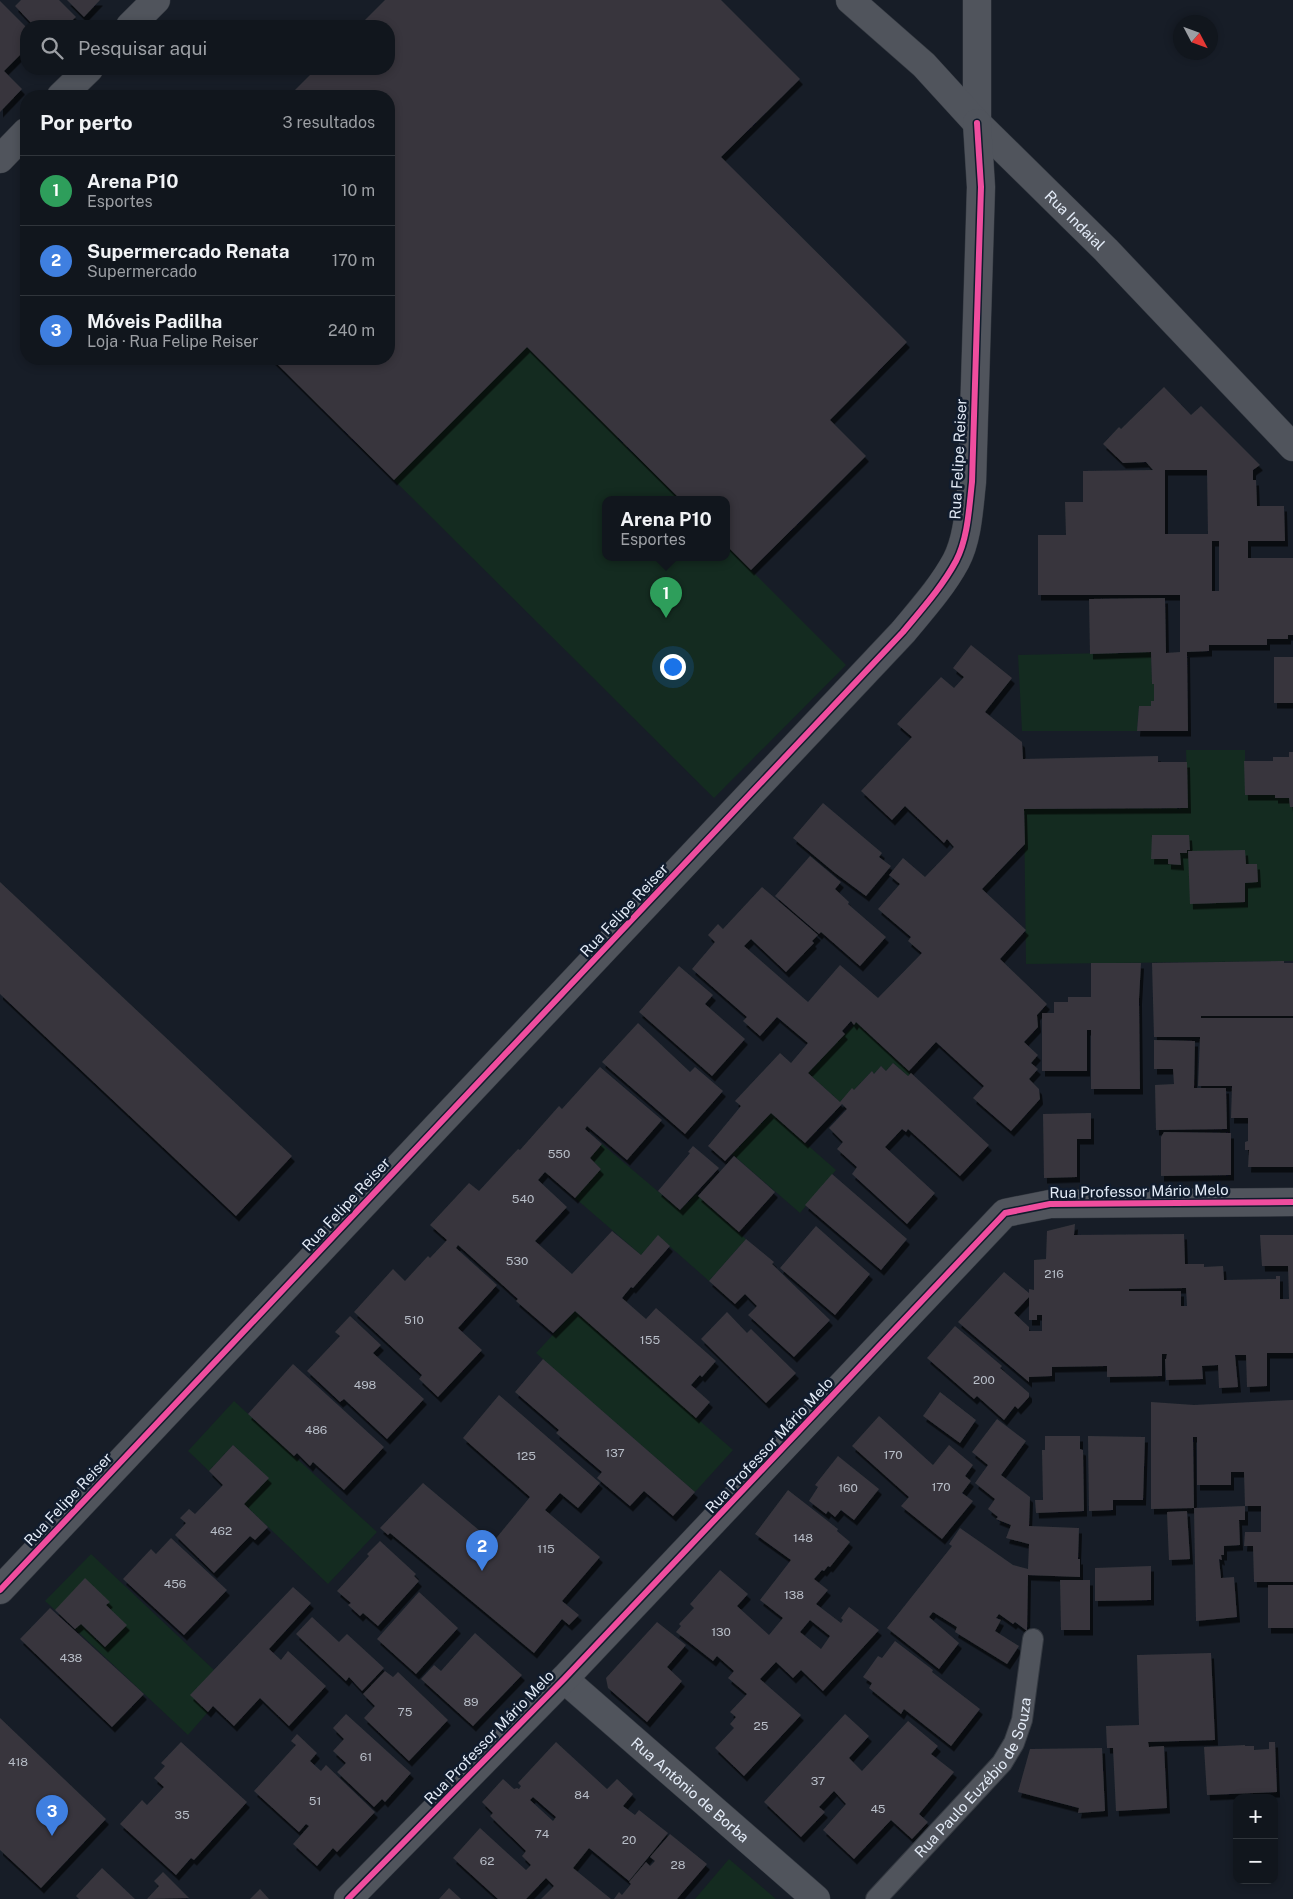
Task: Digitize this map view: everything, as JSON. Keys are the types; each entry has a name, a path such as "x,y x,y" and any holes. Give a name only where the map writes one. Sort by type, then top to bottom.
{"street":[{"path":"136,20 156,0"},
{"name":"Rua Indaial","path":"850,0 924,65 977,123 1106,250 1293,447"},
{"name":"Rua Felipe Reiser","path":"0,1590 903,632 934,594 956,560 966,528 972,482 980,187 977,123 976,0"},
{"path":"68,90 82,75"},
{"path":"0,159 20,138"},
{"name":"Rua Professor Mário Melo","path":"348,1899 564,1679 1005,1213 1050,1204 1293,1202"},
{"name":"Rua Antônio de Borba","path":"564,1679 816,1899"}],"lane":[{"name":"Rua Paulo Euzébio de Souza","path":"876,1899 1002,1763 1014,1743 1022,1720 1033,1639"}],"green space":[{"path":"527,347 677,496 602,496 602,561 730,561 730,549 846,665 714,798 394,480"},
{"path":"1151,652 1154,701 1151,701 1151,706 1139,706 1137,731 1022,731 1018,655"},
{"path":"1186,750 1245,750 1245,795 1275,795 1289,798 1290,806 1293,807 1293,961 1026,964 1024,809 1188,808"},
{"path":"856,1022 911,1073 908,1076 893,1063 886,1071 881,1066 874,1074 872,1071 840,1102 808,1073"},
{"path":"771,1113 836,1170 800,1213 732,1154"},
{"path":"602,1144 680,1210 696,1194 746,1239 709,1281 658,1236 641,1255 575,1198 601,1169 590,1158"},
{"path":"575,1311 733,1450 695,1492 536,1353"},
{"path":"234,1401 377,1532 328,1584 244,1504 268,1478 233,1445 209,1471 188,1451"},
{"path":"91,1554 214,1670 191,1695 208,1712 188,1735 75,1629 81,1624 105,1647 126,1625 106,1605 109,1602 55,1610 45,1601"},
{"path":"729,1859 776,1899 695,1899"}],"building":[{"path":"21,0 59,0 76,17 73,20 28,20 15,6"},
{"path":"67,0 100,0 84,17"},
{"path":"385,0 721,0 800,79 721,157 907,342 830,420 866,456 751,570 730,549 730,496 677,496 527,347 394,480 278,365 395,365 395,90 295,90 310,75 395,75 395,20 365,20"},
{"path":"0,1 20,21 20,55 4,71 22,89 0,112"},
{"path":"1164,387 1191,415 1201,406 1260,465 1253,470 1253,480 1256,480 1257,506 1284,506 1285,541 1248,541 1248,558 1293,558 1293,635 1288,635 1288,639 1267,639 1267,645 1209,645 1209,651 1187,652 1188,731 1137,731 1139,706 1151,706 1151,701 1154,701 1151,652 1090,654 1089,599 1165,598 1166,653 1180,652 1180,595 1038,595 1038,535 1066,535 1065,502 1083,502 1083,471 1153,470 1146,462 1123,463 1103,444 1119,427 1121,429","holes":["1165,470 1207,470 1208,534 1165,534","1212,541 1219,541 1219,591 1212,591"]},
{"path":"971,645 1012,678 985,712 1022,742 1023,759 1158,756 1158,762 1187,762 1188,808 1024,809 1025,844 982,889 1026,930 1000,959 1047,1004 1037,1015 1038,1027 1024,1042 1038,1055 1031,1063 1038,1069 1029,1079 1039,1089 1040,1099 1011,1131 973,1098 984,1086 936,1042 909,1071 856,1022 854,1025 851,1021 842,1031 845,1034 808,1073 840,1102 852,1088 854,1090 872,1071 874,1074 881,1066 886,1071 893,1063 908,1076 911,1073 989,1145 960,1176 908,1129 906,1132 902,1129 885,1147 935,1193 907,1224 852,1174 857,1167 837,1149 843,1142 829,1128 847,1109 842,1104 805,1143 771,1113 725,1161 708,1146 741,1106 735,1101 780,1053 791,1063 808,1043 777,1017 760,1036 743,1021 747,1017 692,969 715,942 708,935 718,924 723,929 762,887 818,935 812,941 814,943 786,972 751,939 744,946 808,1002 840,965 878,998 922,953 908,941 911,937 878,909 900,884 889,875 903,858 925,877 954,847 947,839 944,843 905,806 892,820 861,791 912,737 897,724 941,677 954,688 964,677 953,668"},
{"path":"1274,657 1293,657 1293,703 1274,703"},
{"path":"1289,752 1293,752 1293,807 1290,807 1289,798 1275,798 1275,795 1245,795 1244,761 1273,761 1273,757 1289,757"},
{"path":"823,803 882,853 879,857 891,866 866,896 793,838"},
{"path":"1152,835 1189,835 1190,850 1187,850 1187,853 1180,853 1181,865 1168,864 1168,859 1151,859"},
{"path":"1245,850 1246,864 1257,864 1258,882 1245,883 1245,902 1190,904 1188,851"},
{"path":"810,856 841,882 835,889 849,902 848,904 886,937 860,966 775,896"},
{"path":"0,882 292,1156 236,1216 0,994"},
{"path":"1284,961 1284,963 1293,963 1293,1016 1201,1016 1201,1018 1293,1018 1293,1167 1248,1167 1249,1150 1245,1150 1245,1142 1248,1141 1248,1118 1231,1118 1232,1086 1198,1086 1200,1037 1154,1037 1152,963"},
{"path":"1091,963 1141,963 1139,999 1140,1089 1091,1089 1091,1030 1087,1030 1087,1071 1042,1071 1042,1013 1054,1013 1054,1002 1068,1002 1068,997 1091,997"},
{"path":"679,966 713,995 705,1004 745,1039 712,1076 639,1012"},
{"path":"638,1023 690,1072 695,1067 723,1091 685,1134 602,1062"},
{"path":"1154,1040 1195,1041 1194,1088 1226,1088 1227,1129 1156,1130 1155,1085 1174,1084 1173,1069 1154,1069"},
{"path":"600,1067 662,1120 627,1160 587,1126 585,1129 602,1144 590,1158 601,1169 575,1198 545,1172 538,1180 567,1207 535,1241 572,1274 612,1231 641,1255 658,1235 670,1246 622,1298 646,1319 656,1308 716,1361 702,1377 700,1375 691,1385 710,1402 696,1418 575,1311 553,1333 516,1301 518,1299 458,1245 456,1248 497,1285 458,1328 482,1350 438,1397 419,1379 422,1375 354,1312 393,1269 405,1281 428,1256 430,1258 447,1240 430,1225 469,1183 479,1191 518,1149 520,1150 559,1106 562,1109"},
{"path":"1091,1113 1091,1139 1077,1139 1077,1177 1044,1178 1043,1114"},
{"path":"1164,1132 1231,1133 1231,1175 1161,1176 1161,1137"},
{"path":"693,1146 719,1168 680,1210 658,1191 690,1153 688,1152"},
{"path":"734,1156 775,1192 739,1232 698,1196"},
{"path":"832,1174 907,1239 881,1270 805,1205"},
{"path":"1075,1224 1074,1235 1184,1234 1185,1264 1204,1264 1204,1267 1223,1266 1224,1280 1276,1279 1276,1276 1280,1276 1280,1299 1289,1299 1288,1266 1262,1266 1260,1235 1293,1235 1293,1353 1267,1353 1267,1386 1247,1387 1246,1355 1235,1355 1238,1387 1219,1388 1218,1365 1202,1366 1203,1379 1166,1380 1165,1359 1167,1354 1162,1354 1162,1376 1107,1377 1107,1366 1052,1367 1052,1376 1029,1377 1029,1382 958,1322 1004,1272 1029,1293 1029,1289 1034,1290 1034,1260 1046,1259 1047,1231","holes":["1186,1288 1187,1306 1181,1306 1181,1291 1129,1291 1129,1289","1029,1297 1029,1320 1037,1320 1037,1315 1042,1315 1042,1331 1029,1331 1029,1327 1014,1313"]},
{"path":"816,1226 870,1274 835,1315 780,1268"},
{"path":"746,1239 774,1262 772,1264 830,1320 794,1357 748,1315 757,1306 745,1294 735,1304 709,1281"},
{"path":"727,1312 747,1333 751,1329 796,1373 766,1403 701,1339"},
{"path":"350,1316 381,1345 373,1353 424,1399 387,1439 344,1399 340,1402 307,1371 340,1336 335,1332"},
{"path":"955,1326 1002,1366 1000,1368 1029,1393 1029,1397 1018,1409 1015,1406 1004,1420 977,1396 974,1399 927,1358"},
{"path":"543,1359 695,1492 673,1516 644,1491 630,1506 597,1478 602,1472 556,1433 559,1430 515,1392"},
{"path":"293,1364 384,1447 344,1490 313,1462 310,1466 297,1453 294,1456 248,1414"},
{"path":"940,1392 976,1420 960,1443 923,1416"},
{"path":"499,1395 600,1483 578,1508 560,1493 545,1510 600,1557 562,1601 579,1615 569,1625 562,1619 534,1653 390,1533 388,1535 380,1528 423,1483 493,1542 530,1497 463,1438"},
{"path":"1293,1400 1293,1582 1254,1582 1253,1546 1244,1546 1245,1532 1261,1532 1261,1506 1245,1506 1244,1472 1231,1472 1231,1485 1197,1485 1197,1437 1193,1437 1194,1508 1151,1509 1151,1402 1194,1405"},
{"path":"879,1416 933,1465 949,1445 973,1465 965,1476 971,1481 962,1493 973,1501 942,1539 901,1506 909,1497 852,1446"},
{"path":"997,1419 1026,1441 1001,1475 1030,1497 1029,1526 1079,1528 1078,1559 1080,1559 1080,1577 1028,1575 1027,1631 999,1614 996,1618 1001,1620 995,1631 1019,1646 1007,1664 955,1632 957,1627 933,1612 929,1617 959,1643 939,1669 887,1628 952,1546 949,1544 960,1528 1013,1565 1028,1569 1029,1544 1006,1538 1011,1525 996,1519 998,1517 988,1509 995,1499 975,1483 988,1465 972,1452"},
{"path":"1045,1436 1080,1436 1080,1449 1083,1450 1084,1511 1036,1513 1035,1500 1043,1500 1042,1450 1045,1450"},
{"path":"1088,1436 1145,1437 1143,1500 1113,1500 1113,1510 1089,1511"},
{"path":"233,1445 269,1478 244,1504 268,1527 255,1540 250,1536 214,1573 175,1535 186,1523 180,1518 189,1509 195,1514 223,1485 209,1471"},
{"path":"838,1456 879,1489 854,1520 841,1510 835,1517 828,1511 826,1514 809,1501 818,1487 815,1485"},
{"path":"788,1490 838,1529 837,1531 850,1542 830,1567 828,1566 824,1571 822,1570 814,1579 828,1590 816,1604 841,1623 843,1620 841,1618 849,1607 879,1630 823,1691 801,1670 793,1678 776,1662 760,1679 801,1715 744,1776 715,1748 734,1728 730,1724 736,1717 730,1712 747,1694 728,1678 734,1671 717,1656 713,1661 676,1632 681,1626 679,1624 694,1608 690,1604 720,1570 748,1594 737,1606 769,1635 783,1618 760,1600 791,1560 755,1534","holes":["810,1620 830,1636 821,1649 800,1632"]},
{"path":"1245,1506 1245,1520 1239,1520 1240,1545 1224,1546 1224,1555 1221,1555 1222,1560 1219,1559 1221,1578 1234,1577 1237,1617 1196,1621 1194,1508"},
{"path":"1187,1511 1190,1559 1169,1560 1167,1512"},
{"path":"171,1538 227,1590 184,1635 123,1579 151,1549 156,1554"},
{"path":"380,1541 416,1574 414,1576 419,1581 378,1626 363,1613 360,1616 348,1605 351,1603 337,1591"},
{"path":"1151,1566 1151,1600 1095,1601 1095,1568"},
{"path":"85,1578 110,1602 106,1605 127,1625 105,1647 81,1624 75,1629 55,1610"},
{"path":"1060,1580 1090,1580 1090,1630 1061,1630"},
{"path":"1268,1585 1293,1585 1293,1628 1268,1628"},
{"path":"293,1587 311,1603 269,1649 281,1660 288,1651 326,1686 289,1726 260,1698 234,1726 213,1706 208,1712 190,1695"},
{"path":"419,1592 458,1628 416,1674 377,1639"},
{"path":"50,1608 144,1694 112,1727 20,1639"},
{"path":"312,1617 339,1642 347,1634 384,1668 362,1691 349,1677 346,1681 296,1634"},
{"path":"657,1622 686,1645 667,1667 682,1681 647,1722 608,1688 606,1678"},
{"path":"475,1633 522,1675 473,1726 421,1679 434,1665 441,1671"},
{"path":"895,1641 980,1709 951,1746 904,1709 901,1714 869,1688 872,1683 863,1677 878,1656 882,1658"},
{"path":"1211,1653 1215,1740 1148,1742 1149,1747 1164,1746 1167,1808 1116,1811 1113,1748 1107,1748 1106,1726 1139,1725 1137,1655"},
{"path":"385,1671 393,1677 398,1672 448,1720 409,1761 364,1718 375,1706 363,1694"},
{"path":"346,1714 411,1773 385,1802 382,1799 374,1807 337,1772 346,1763 333,1751 344,1739 333,1728"},
{"path":"845,1714 869,1736 849,1758 862,1771 908,1721 938,1746 931,1754 954,1772 919,1814 928,1822 912,1839 891,1820 854,1859 823,1830 846,1804 834,1791 819,1807 825,1812 801,1837 764,1802"},
{"path":"0,1718 106,1819 41,1888 0,1850"},
{"path":"297,1734 317,1753 310,1761 321,1771 326,1765 375,1812 337,1852 333,1848 317,1866 293,1844 309,1826 306,1824 299,1832 254,1791 296,1745 291,1741"},
{"path":"181,1742 247,1802 194,1860 191,1858 176,1875 120,1824 142,1800 147,1805 164,1787 154,1778 165,1766 161,1763"},
{"path":"556,1742 607,1789 617,1779 633,1794 623,1806 635,1815 639,1810 668,1833 629,1881 589,1848 573,1868 611,1899 541,1899 554,1886 546,1878 526,1899 498,1899 453,1858 480,1828 526,1870 531,1865 522,1856 526,1851 490,1816 493,1813 482,1802 503,1779 514,1789 519,1789 521,1786 518,1783","holes":["533,1797 556,1817 553,1821 530,1800"]},
{"path":"1269,1742 1275,1742 1277,1792 1207,1795 1204,1747 1245,1745 1254,1746 1254,1750 1269,1749"},
{"path":"1102,1748 1105,1811 1078,1813 1079,1808 1018,1792 1030,1749"},
{"path":"670,1834 707,1864 677,1899 614,1899 619,1892 622,1895 631,1884 629,1882 646,1862 650,1866 655,1861 650,1857"},
{"path":"102,1868 135,1899 79,1899 76,1896"},
{"path":"163,1872 189,1898 147,1899 159,1886 154,1881"},
{"path":"449,1888 461,1899 439,1899"},
{"path":"260,1889 269,1899 250,1899"}],"cycle path":[{"path":"0,1590 903,632 944,580 956,561 963,543 972,482 981,187 977,123"},
{"path":"348,1899 564,1679 1005,1213 1050,1204 1293,1202"}],"place":[{"name":"Arena P10","path":"666,618"},
{"name":"Supermercado Renata","path":"482,1571"},
{"name":"Móveis Padilha","path":"52,1836"}]}
